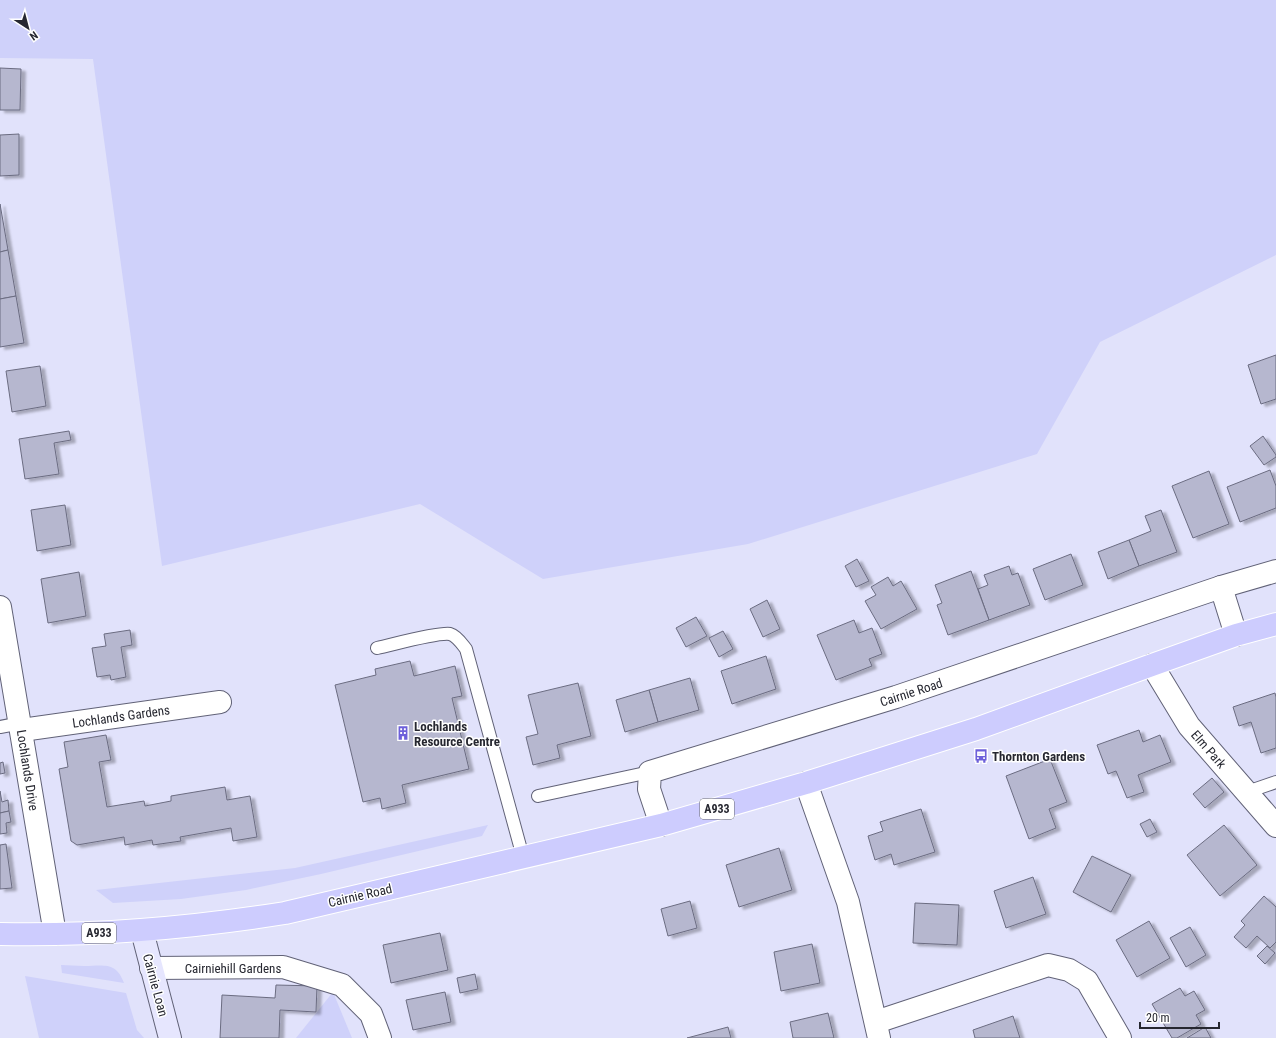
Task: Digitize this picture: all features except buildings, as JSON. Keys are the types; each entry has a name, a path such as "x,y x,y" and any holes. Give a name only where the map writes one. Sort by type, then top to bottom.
{"main road":[{"name":"Cairnie Road","path":"55,934 142,931 225,922 285,913 661,825 806,783 976,729 1152,664 1276,624"},
{"name":"A933","path":"0,934 55,934"}],"street":[{"name":"Cairnie Road","path":"650,772 896,697 1221,587 1276,571"},
{"path":"1221,587 1236,636"},
{"name":"Lochlands Drive","path":"0,607 14,727 55,934"},
{"name":"Elm Park","path":"1152,664 1189,726 1276,826"},
{"name":"Lochlands Gardens","path":"14,727 220,702"},
{"path":"650,772 649,789 661,825"},
{"path":"806,783 848,902 878,1030 1048,965 1069,970 1087,981 1120,1038"},
{"name":"Cairnie Loan","path":"142,931 170,1038"},
{"name":"Cairniehill Gardens","path":"151,968 283,967 342,986 371,1014 380,1038"}],"lane":[{"path":"377,648 451,634 458,639 466,649 523,857"},
{"path":"538,796 650,772"},
{"path":"1247,792 1276,782"}],"shaded area":[{"path":"0,0 1276,0 1276,255 1100,342 1037,454 748,544 543,579 420,504 162,566 93,59 0,58"},
{"path":"488,825 482,836 246,890 181,899 113,903 96,890 295,868"},
{"path":"61,965 108,966 117,971 124,983 62,973"},
{"path":"25,976 126,993 137,1030 144,1038 39,1038"},
{"path":"333,992 352,1038 296,1038"}],"place":[{"name":"Lochlands Resource Centre","path":"403,733"},
{"name":"Thornton Gardens","path":"981,756"}]}
